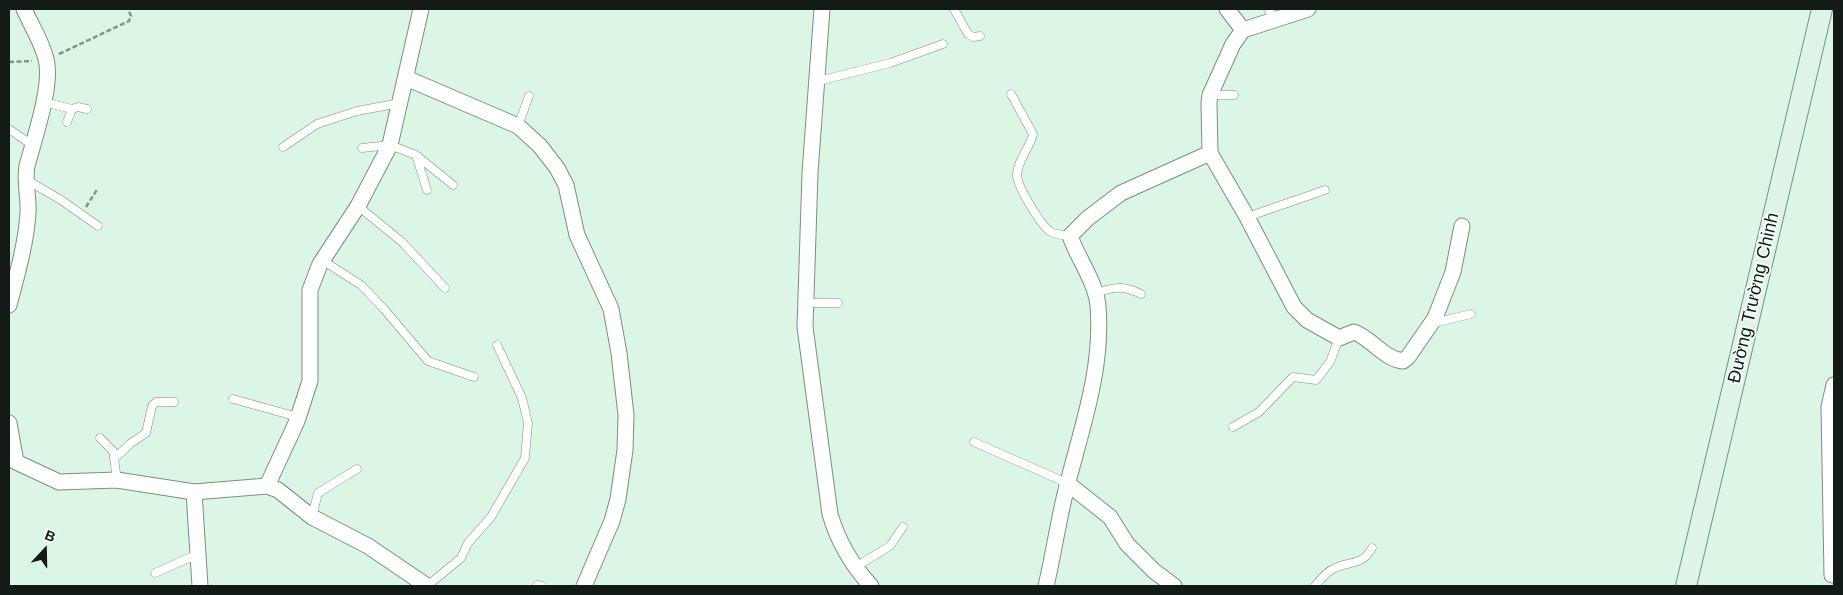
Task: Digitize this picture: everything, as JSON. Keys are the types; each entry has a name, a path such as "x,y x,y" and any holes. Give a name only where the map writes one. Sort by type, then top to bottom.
{"main road":[{"name":"Đường Trường Chinh","path":"1686,586 1822,9"}],"street":[{"path":"9,305 21,258 27,221 25,178 47,79 47,61 24,9"},
{"path":"266,486 298,417 310,381 310,290 322,260 358,206 390,145 421,9"},
{"path":"822,9 815,82 805,327 830,514 836,536 854,568 871,586"},
{"path":"1227,9 1243,30"},
{"path":"1308,9 1272,14 1243,30 1233,44 1210,95 1210,153 1247,217 1294,307 1307,320 1339,338 1354,332 1362,335 1384,353 1403,361 1432,324 1453,272 1462,226"},
{"path":"406,78 518,126 540,146 557,168 566,185 577,235 611,309 619,354 626,415 625,450 618,499 612,521 584,586"},
{"path":"1046,586 1068,483 1093,390 1098,348 1098,306 1096,294 1070,236 1088,218 1121,193 1210,153"},
{"path":"1832,575 1832,458 1829,407 1834,385"},
{"path":"9,423 12,457 59,482 117,480 194,492 266,486 278,490 312,517 368,546 427,586"},
{"path":"1068,483 1110,517 1127,544 1154,571 1174,586"},
{"path":"194,492 200,586"}],"lane":[{"path":"954,9 968,34 973,37 980,36"},
{"path":"815,82 897,61 943,44"},
{"path":"1011,94 1033,134 1018,168 1018,180 1036,214 1047,229 1051,232 1070,236"},
{"path":"1210,95 1234,95"},
{"path":"518,126 529,96"},
{"path":"43,102 72,109 78,107 87,109"},
{"path":"283,147 317,124 358,111 400,103"},
{"path":"67,122 72,109"},
{"path":"9,129 32,145"},
{"path":"362,148 390,145 416,155 453,185"},
{"path":"416,155 427,190"},
{"path":"25,178 98,226"},
{"path":"1247,217 1325,190"},
{"path":"358,206 402,242 445,288"},
{"path":"322,260 361,285 428,361 474,377"},
{"path":"1096,294 1115,287 1124,287 1141,294"},
{"path":"806,303 838,303"},
{"path":"1432,324 1471,314"},
{"path":"1233,427 1258,412 1293,377 1316,380 1330,362 1339,338"},
{"path":"427,586 462,558 468,543 491,517 525,458 528,423 522,398 497,345"},
{"path":"233,399 298,417"},
{"path":"115,458 146,432 152,406 156,402 174,402"},
{"path":"100,438 113,451 117,480"},
{"path":"974,442 1068,483"},
{"path":"312,517 318,493 357,469"},
{"path":"854,568 890,546 903,527"},
{"path":"1315,586 1336,567 1358,562 1367,557 1372,548"},
{"path":"155,573 198,554"}],"path":[{"path":"9,62 47,61 91,38 129,22 131,16 128,9"},
{"path":"82,214 98,188"}]}
